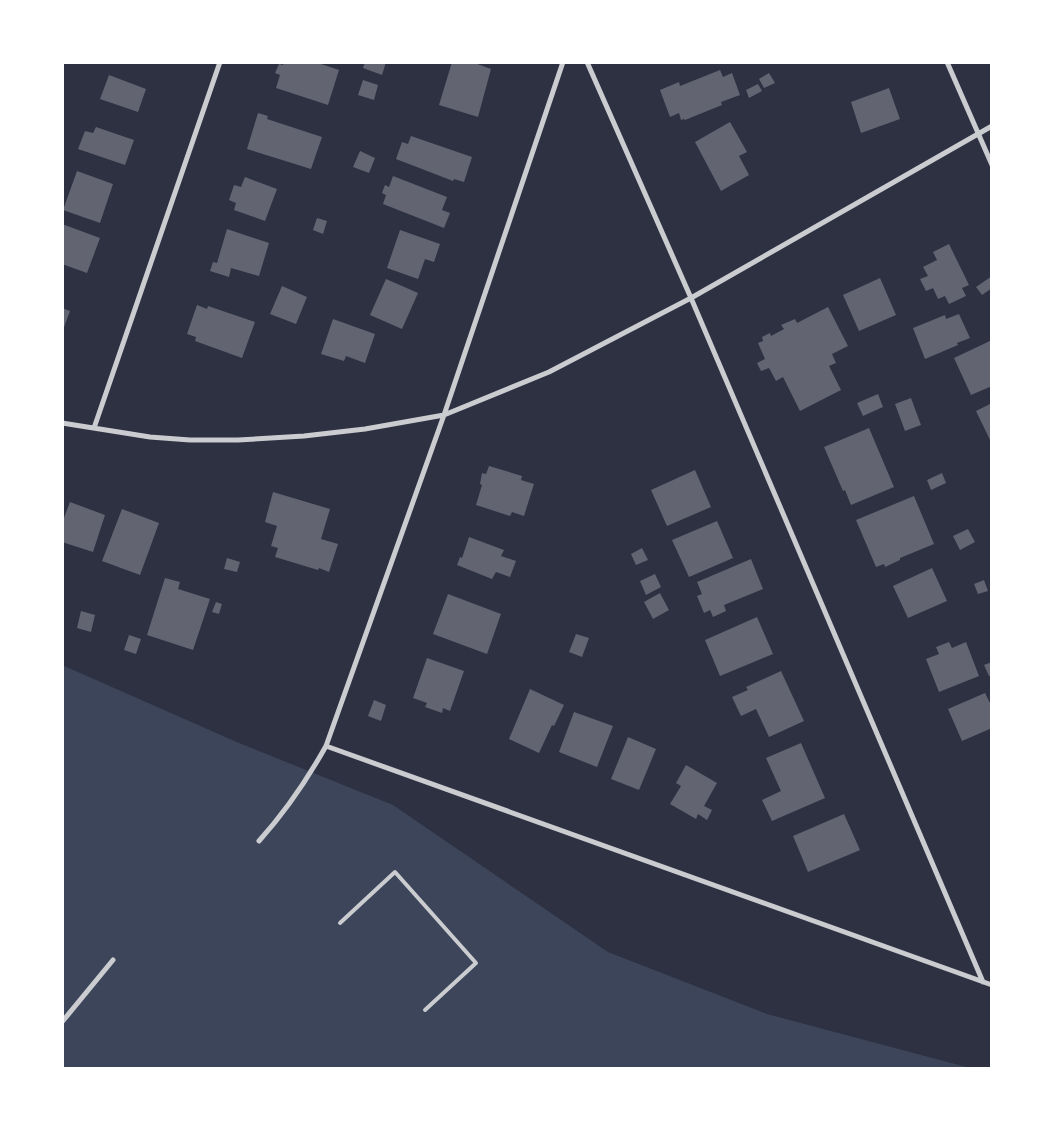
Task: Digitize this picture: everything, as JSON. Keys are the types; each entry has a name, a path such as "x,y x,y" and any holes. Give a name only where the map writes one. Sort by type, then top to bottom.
{"street":[{"path":"94,428 220,62"},
{"path":"258,841 282,815 311,773 326,746 444,415 563,62"},
{"path":"588,62 691,298 983,982"},
{"path":"947,62 992,166"},
{"path":"62,423 150,437 190,440 238,440 304,436 365,429 444,415 549,372 691,298 992,126"},
{"path":"326,746 992,985"},
{"path":"62,1022 113,960"}],"lane":[{"path":"340,924 395,872 476,963 425,1010"}],"shaded area":[{"path":"62,665 239,743 393,805 608,952 767,1014 970,1068 63,1068"}],"building":[{"path":"284,62 315,62 339,70 328,105 276,88 280,75 275,73 279,64 283,65"},
{"path":"365,62 386,62 382,75 363,68"},
{"path":"452,62 472,62 491,69 478,117 439,105"},
{"path":"720,70 723,77 732,73 740,95 721,102 722,105 685,120 681,120 679,113 670,117 660,90 679,82 680,86"},
{"path":"769,73 775,83 764,88 759,79"},
{"path":"109,75 146,89 138,112 100,99"},
{"path":"363,80 378,85 374,100 358,95"},
{"path":"758,84 762,91 749,98 746,90"},
{"path":"889,88 900,119 861,133 851,102"},
{"path":"258,113 268,116 267,119 322,137 311,169 247,149"},
{"path":"730,122 747,152 739,156 749,175 721,191 695,142"},
{"path":"96,127 134,140 125,165 78,149 85,131 93,133"},
{"path":"411,136 472,157 464,182 454,179 453,181 396,159 402,142 408,144"},
{"path":"360,151 375,158 369,173 353,167"},
{"path":"77,171 113,184 100,223 63,210"},
{"path":"393,176 447,197 442,210 450,213 444,228 383,204 386,195 382,193 385,185 389,187"},
{"path":"245,177 277,189 265,221 234,210 236,203 229,200 234,185 241,187"},
{"path":"317,218 327,221 323,234 313,230"},
{"path":"62,224 100,238 87,273 62,264"},
{"path":"227,229 269,243 259,276 231,268 229,277 210,271 213,262 217,263"},
{"path":"400,230 440,244 434,262 425,259 418,279 387,268"},
{"path":"949,244 969,285 962,288 966,296 949,304 945,296 938,299 933,288 926,291 920,279 928,276 923,267 937,260 933,252"},
{"path":"992,276 992,288 982,295 976,287"},
{"path":"880,278 896,315 859,331 843,295"},
{"path":"386,279 418,293 402,329 370,315"},
{"path":"282,286 307,297 296,324 270,314"},
{"path":"197,305 207,309 208,306 255,322 242,358 195,341 196,337 187,334"},
{"path":"828,307 848,346 832,354 836,363 829,366 841,390 800,411 783,377 776,381 769,368 761,371 757,363 765,359 758,343 763,341 762,337 770,333 771,336 784,329 781,325 795,319 797,323"},
{"path":"62,308 70,311 63,330 62,330"},
{"path":"959,314 970,338 925,359 913,328 945,315 946,319"},
{"path":"333,319 375,334 365,363 346,356 344,361 321,354"},
{"path":"992,340 992,386 971,395 954,358"},
{"path":"878,394 883,407 863,416 857,403"},
{"path":"911,398 921,425 905,431 895,404"},
{"path":"992,403 992,444 976,411"},
{"path":"869,428 894,487 851,505 824,447"},
{"path":"489,466 522,476 521,480 534,484 524,516 512,512 510,516 476,505 482,485 480,484 482,473 486,474"},
{"path":"695,470 711,507 667,526 651,490"},
{"path":"942,473 946,483 931,490 927,480"},
{"path":"273,492 330,509 321,539 338,544 329,572 275,557 278,548 271,546 277,526 265,522"},
{"path":"914,496 934,544 900,558 900,560 885,567 884,564 876,567 856,520"},
{"path":"70,502 105,515 93,552 62,542 62,523"},
{"path":"122,509 159,523 140,575 102,561"},
{"path":"717,521 733,558 689,577 672,540"},
{"path":"968,529 975,542 960,550 953,536"},
{"path":"469,537 504,550 501,556 516,561 510,577 496,572 492,579 457,565 460,557 462,558"},
{"path":"642,548 648,560 636,565 631,554"},
{"path":"227,558 240,562 237,572 224,569"},
{"path":"751,559 763,589 724,605 726,611 713,617 710,610 704,613 697,596 702,594 697,582"},
{"path":"932,568 947,601 908,618 893,586"},
{"path":"655,574 661,587 646,595 640,581"},
{"path":"165,578 180,582 178,589 210,599 193,650 147,635"},
{"path":"984,580 988,591 978,594 974,584"},
{"path":"660,593 669,610 653,619 644,602"},
{"path":"448,594 501,614 487,654 433,634"},
{"path":"216,602 222,604 219,614 212,612"},
{"path":"81,611 95,615 91,632 77,628"},
{"path":"757,617 773,654 720,676 705,640"},
{"path":"576,634 589,638 582,657 569,652"},
{"path":"129,635 141,639 136,654 124,650"},
{"path":"949,642 952,648 966,642 979,676 939,692 926,659 939,654 936,647"},
{"path":"427,658 464,671 450,711 443,708 442,713 425,707 427,703 413,698"},
{"path":"992,662 992,675 989,676 984,665"},
{"path":"781,671 804,721 769,737 756,709 741,716 732,697 748,690 746,687"},
{"path":"530,689 564,705 539,753 509,739"},
{"path":"985,693 992,707 992,728 962,741 948,709"},
{"path":"374,700 386,705 381,721 368,716"},
{"path":"574,712 613,726 597,767 559,752"},
{"path":"628,737 656,749 639,790 611,779"},
{"path":"801,743 825,798 772,821 762,800 781,791 766,758"},
{"path":"686,765 717,783 704,806 712,810 707,820 698,814 696,819 670,804 681,786 676,783"},
{"path":"844,814 860,850 808,872 793,836"}]}
